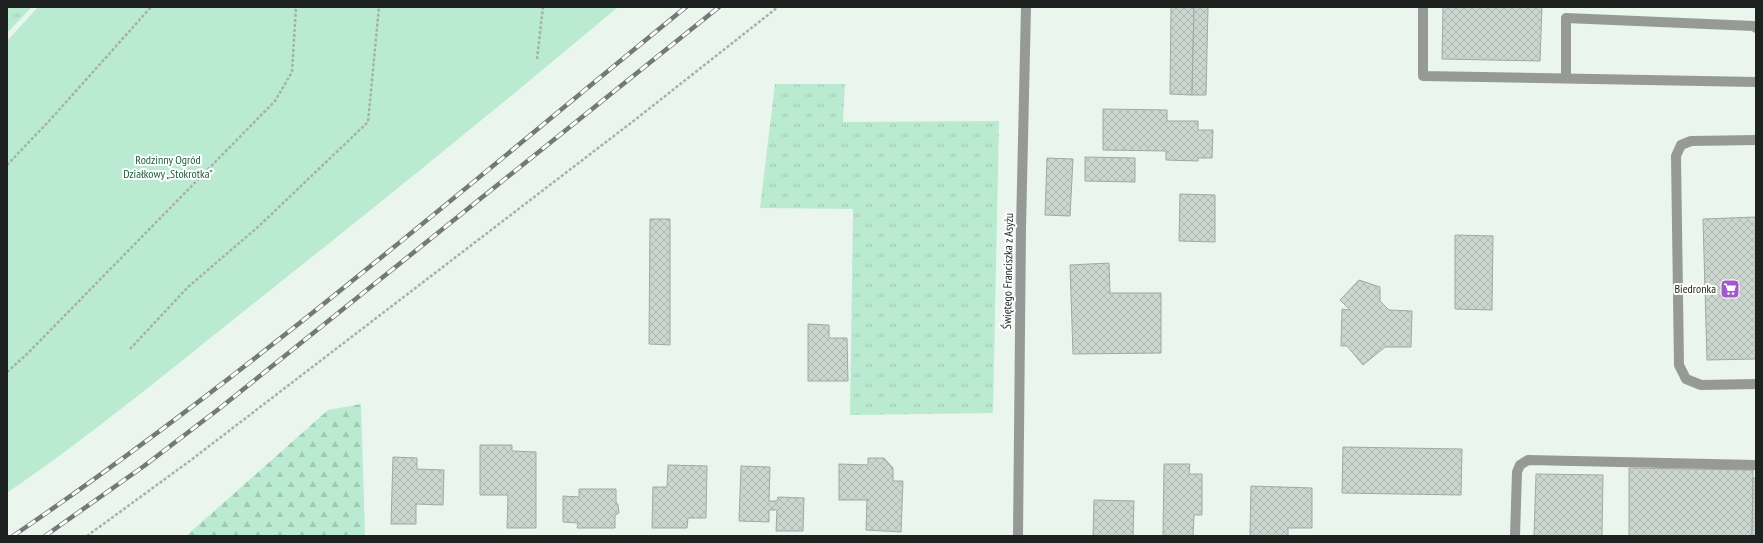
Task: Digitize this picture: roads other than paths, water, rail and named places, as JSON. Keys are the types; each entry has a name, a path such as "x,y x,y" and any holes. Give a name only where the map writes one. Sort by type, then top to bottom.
{"street":[{"name":"Świętego Franciszka z Asyżu","path":"1018,536 1021,228 1026,7"},
{"path":"1424,7 1423,76 1756,82"},
{"path":"1566,78 1566,18 1754,26 1756,28"},
{"path":"1756,140 1692,141 1681,145 1676,156 1679,365 1686,379 1701,385 1756,384"},
{"path":"1515,536 1517,472 1520,465 1528,460 1756,465"}],"railway":[{"path":"13,536 187,411 355,279 686,7"},
{"path":"45,536 144,466 220,408 719,7"}],"place":[{"name":"Biedronka","path":"1730,289"}],"park label":[{"name":"Rodzinny Ogród Działkowy „Stokrotka”","path":"168,167"}]}
